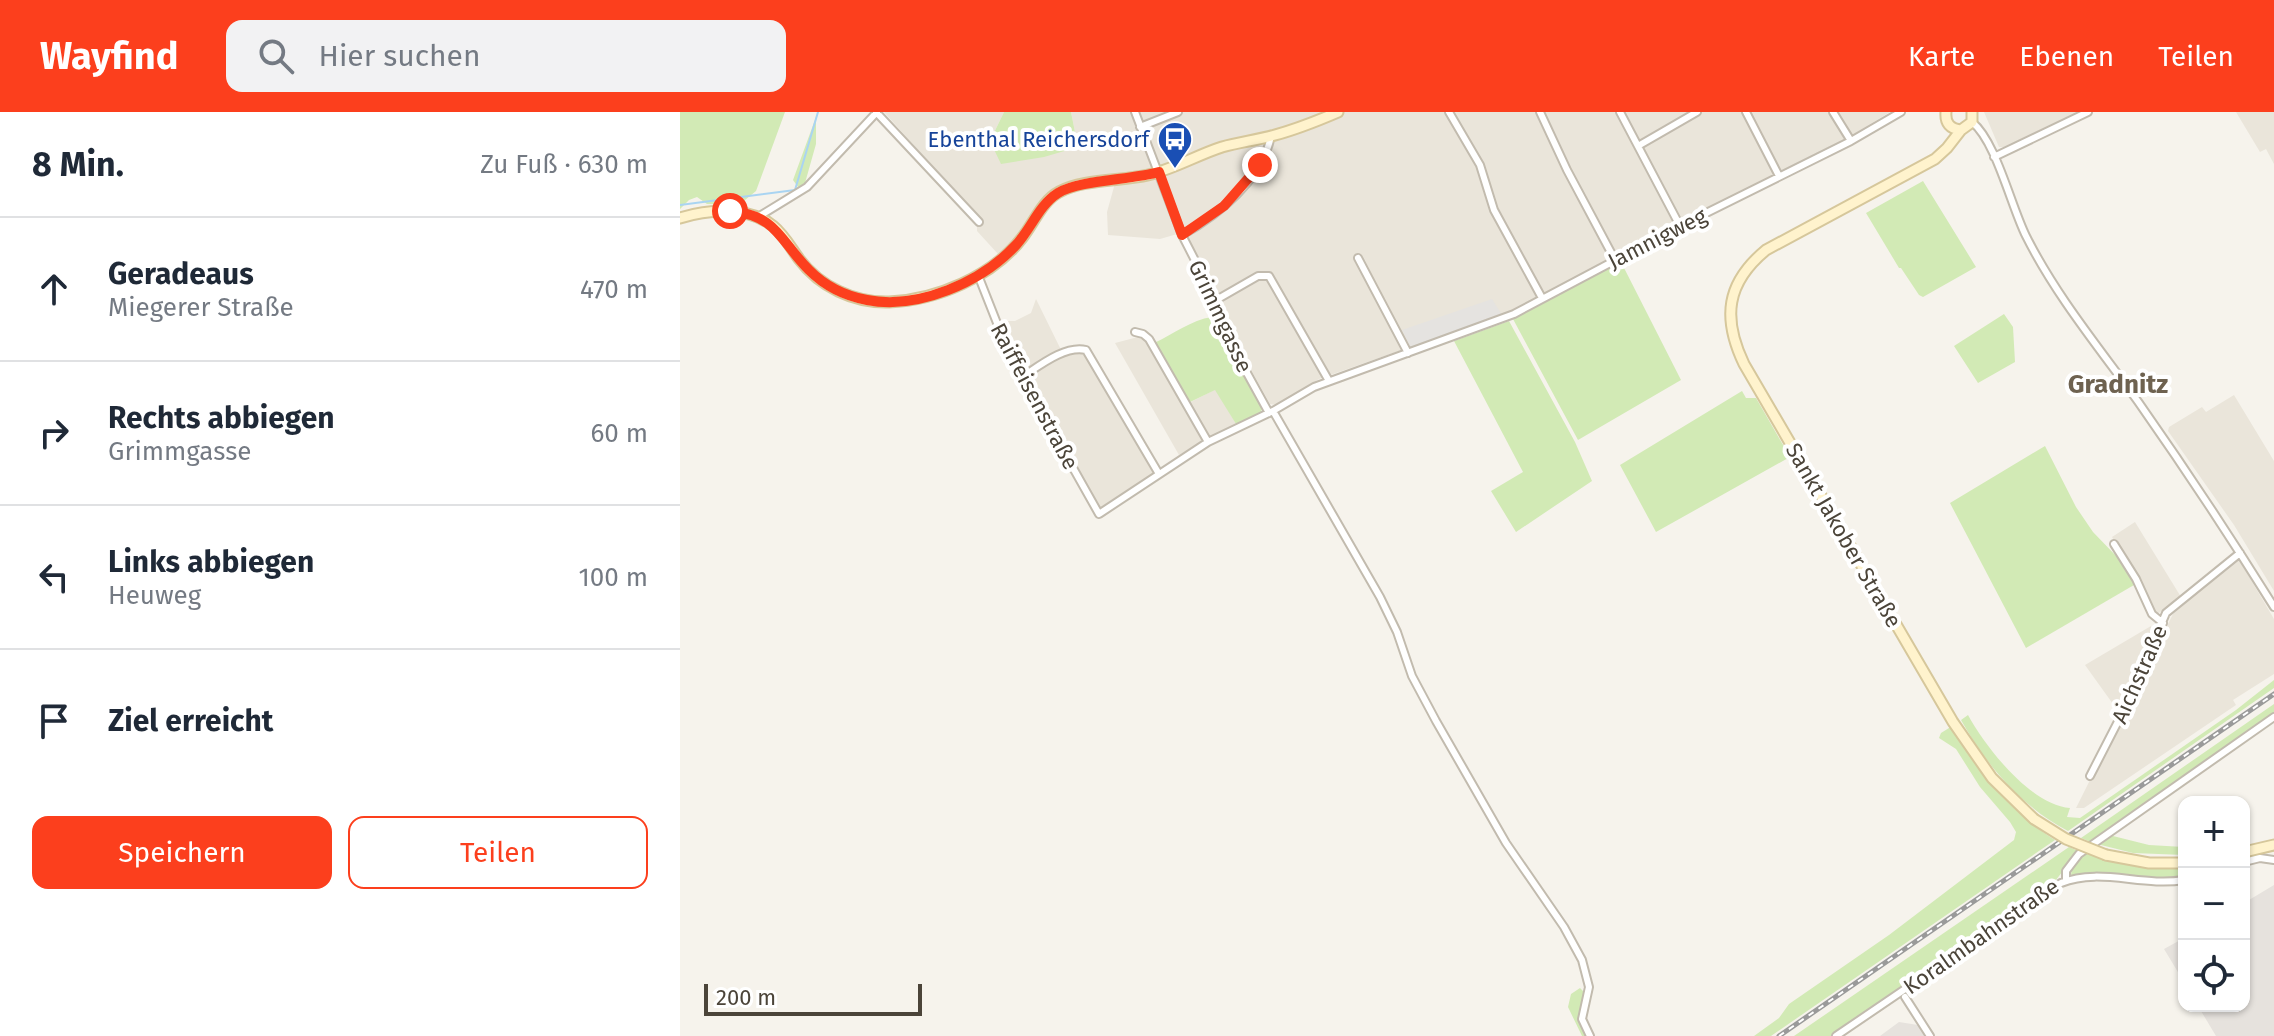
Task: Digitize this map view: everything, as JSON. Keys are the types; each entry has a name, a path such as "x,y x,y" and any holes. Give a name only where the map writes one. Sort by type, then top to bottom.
{"main road":[{"path":"680,218 730,211 758,217 781,233 801,261 837,291 865,300 900,301 930,295 978,275 1014,247 1049,200 1060,191 1159,172 1219,149 1271,136 1338,112"},
{"path":"1946,112 1950,127 1961,130"},
{"name":"Sankt Jakober Straße","path":"1972,117 1941,154 1780,241 1753,261 1733,293 1732,331 1744,364 1953,722 1992,778 2034,819 2066,839 2106,855 2149,863 2178,863"},
{"name":"Sankt Jakober Straße","path":"1922,165 1946,140 1950,127"},
{"path":"2250,851 2274,845"}],"street":[{"path":"758,217 807,187 876,112 979,222"},
{"name":"Grimmgasse","path":"1135,112 1211,303 1380,597 1397,632 1412,676 1436,721 1506,843 1564,927 1582,960 1589,987 1582,1019 1590,1036"},
{"path":"1140,127 1178,112"},
{"path":"1449,112 1480,165 1494,210 1542,298"},
{"path":"1540,112 1615,260"},
{"path":"1620,112 1680,226"},
{"path":"1638,146 1697,112"},
{"path":"1746,112 1779,176"},
{"path":"1833,112 1851,141"},
{"name":"Jamnigweg","path":"1099,514 1208,442 1329,381 1505,318 1851,141 1901,112"},
{"path":"1994,157 2088,112"},
{"path":"1972,117 1985,136 2016,215 2047,273 2188,473 2274,607"},
{"path":"1182,235 1212,216 1248,181 1260,165 1271,136"},
{"path":"1358,258 1408,353"},
{"name":"Raiffeisenstraße","path":"978,275 1006,348 1099,514"},
{"path":"1211,303 1258,276 1269,276 1329,381"},
{"path":"1135,332 1149,339 1208,442"},
{"path":"1022,377 1061,354 1086,350 1159,474"},
{"path":"2114,544 2136,579 2152,614 2163,623"},
{"name":"Aichstraße","path":"2090,776 2127,704 2166,613 2240,553"},
{"name":"Koralmbahnstraße","path":"1836,1036 2008,917 2066,881 2066,871 2079,854 2274,717"},
{"path":"2250,860 2274,860"},
{"path":"2066,881 2096,876 2141,882 2178,880"},
{"path":"1905,997 1930,1036"}],"shaded area":[{"path":"884,112 1004,112 990,141 1078,147 1071,112 1890,112 1854,134 1504,314 1319,379 1276,405 1270,404 1219,312 1184,232 1160,239 1108,235 1107,212 1117,176 1057,187 1040,202 1012,242 998,254 977,231 977,216"},
{"path":"1984,112 2078,112 1999,147"},
{"path":"2236,112 2274,112 2274,164 2266,149 2260,152"},
{"path":"1036,299 1064,356 1080,352 1086,356 1155,473 1101,510 1014,358 999,321 1015,321 1031,313"},
{"path":"1492,299 1502,315 1411,348 1402,330"},
{"path":"1138,337 1145,339 1183,406 1216,389 1236,424 1179,455 1115,343"},
{"path":"2234,395 2274,461 2274,591 2234,525 2168,431 2169,427 2202,407 2206,412"},
{"path":"2135,522 2181,597 2156,615 2139,579 2112,537"},
{"path":"2238,558 2274,619 2274,674 2233,700 2236,705 2084,808 2076,808 2173,614"},
{"path":"2151,626 2152,634 2118,711 2085,665"},
{"path":"2274,885 2274,1036 2216,1036 2202,1012 2250,1012 2250,899"},
{"path":"2178,941 2178,972 2164,949"},
{"path":"1899,1022 1918,1025 1925,1036 1880,1036"}],"green space":[{"path":"680,112 785,112 756,191 739,205 707,204 697,197 680,209"},
{"path":"1004,112 1071,112 1078,147 1044,157 1001,164 990,141"},
{"path":"816,117 816,144 805,183 798,187 793,180"},
{"path":"1923,181 1976,267 1923,297 1899,268 1866,213"},
{"path":"1621,262 1681,380 1578,440 1513,319"},
{"path":"2004,314 2013,327 2015,362 1978,383 1954,346"},
{"path":"1212,317 1262,407 1261,413 1236,424 1215,390 1188,403 1154,343 1190,324"},
{"path":"1509,321 1575,442 1592,481 1516,532 1491,491 1523,472 1454,341"},
{"path":"1742,391 1746,398 1756,398 1790,457 1656,532 1620,465"},
{"path":"2045,446 2076,507 2093,532 2120,560 2134,585 2026,648 1950,503"},
{"path":"2274,680 2274,688 2068,831 2035,810 2007,783 1982,753 1961,720 1968,715 1998,758 2025,786 2040,797 2070,808 2067,817 2080,818 2236,710"},
{"path":"2274,704 2274,714 2091,842 2081,838"},
{"path":"1949,728 2011,804 2055,840 1771,1036 1754,1036 1779,1018 1789,1004 1889,935 2014,840 2016,832 2010,822 1980,787 1956,749 1939,738"},
{"path":"2109,835 2149,845 2178,847 2178,855 2133,853 2097,844"},
{"path":"2069,847 2078,851 2056,880 2049,882 2045,889 1833,1036 1794,1036"},
{"path":"2084,853 2134,866 2178,868 2178,878 2071,876 2072,864"},
{"path":"1580,988 1586,994 1580,1017 1587,1036 1582,1036 1568,1007 1571,994"}],"waterway":[{"path":"680,205 795,190 818,112"}],"railway":[{"path":"1779,1036 2274,694"}],"place":[{"name":"Ebenthal Reichersdorf","path":"1175,170"}],"district":[{"name":"Gradnitz","path":"2118,384"}],"route":[{"path":"730,211 758,217 774,227 808,270 837,291 876,302 900,301 945,291 978,275 1014,247 1049,200 1067,188 1159,172 1182,235 1224,206 1260,165"}]}
